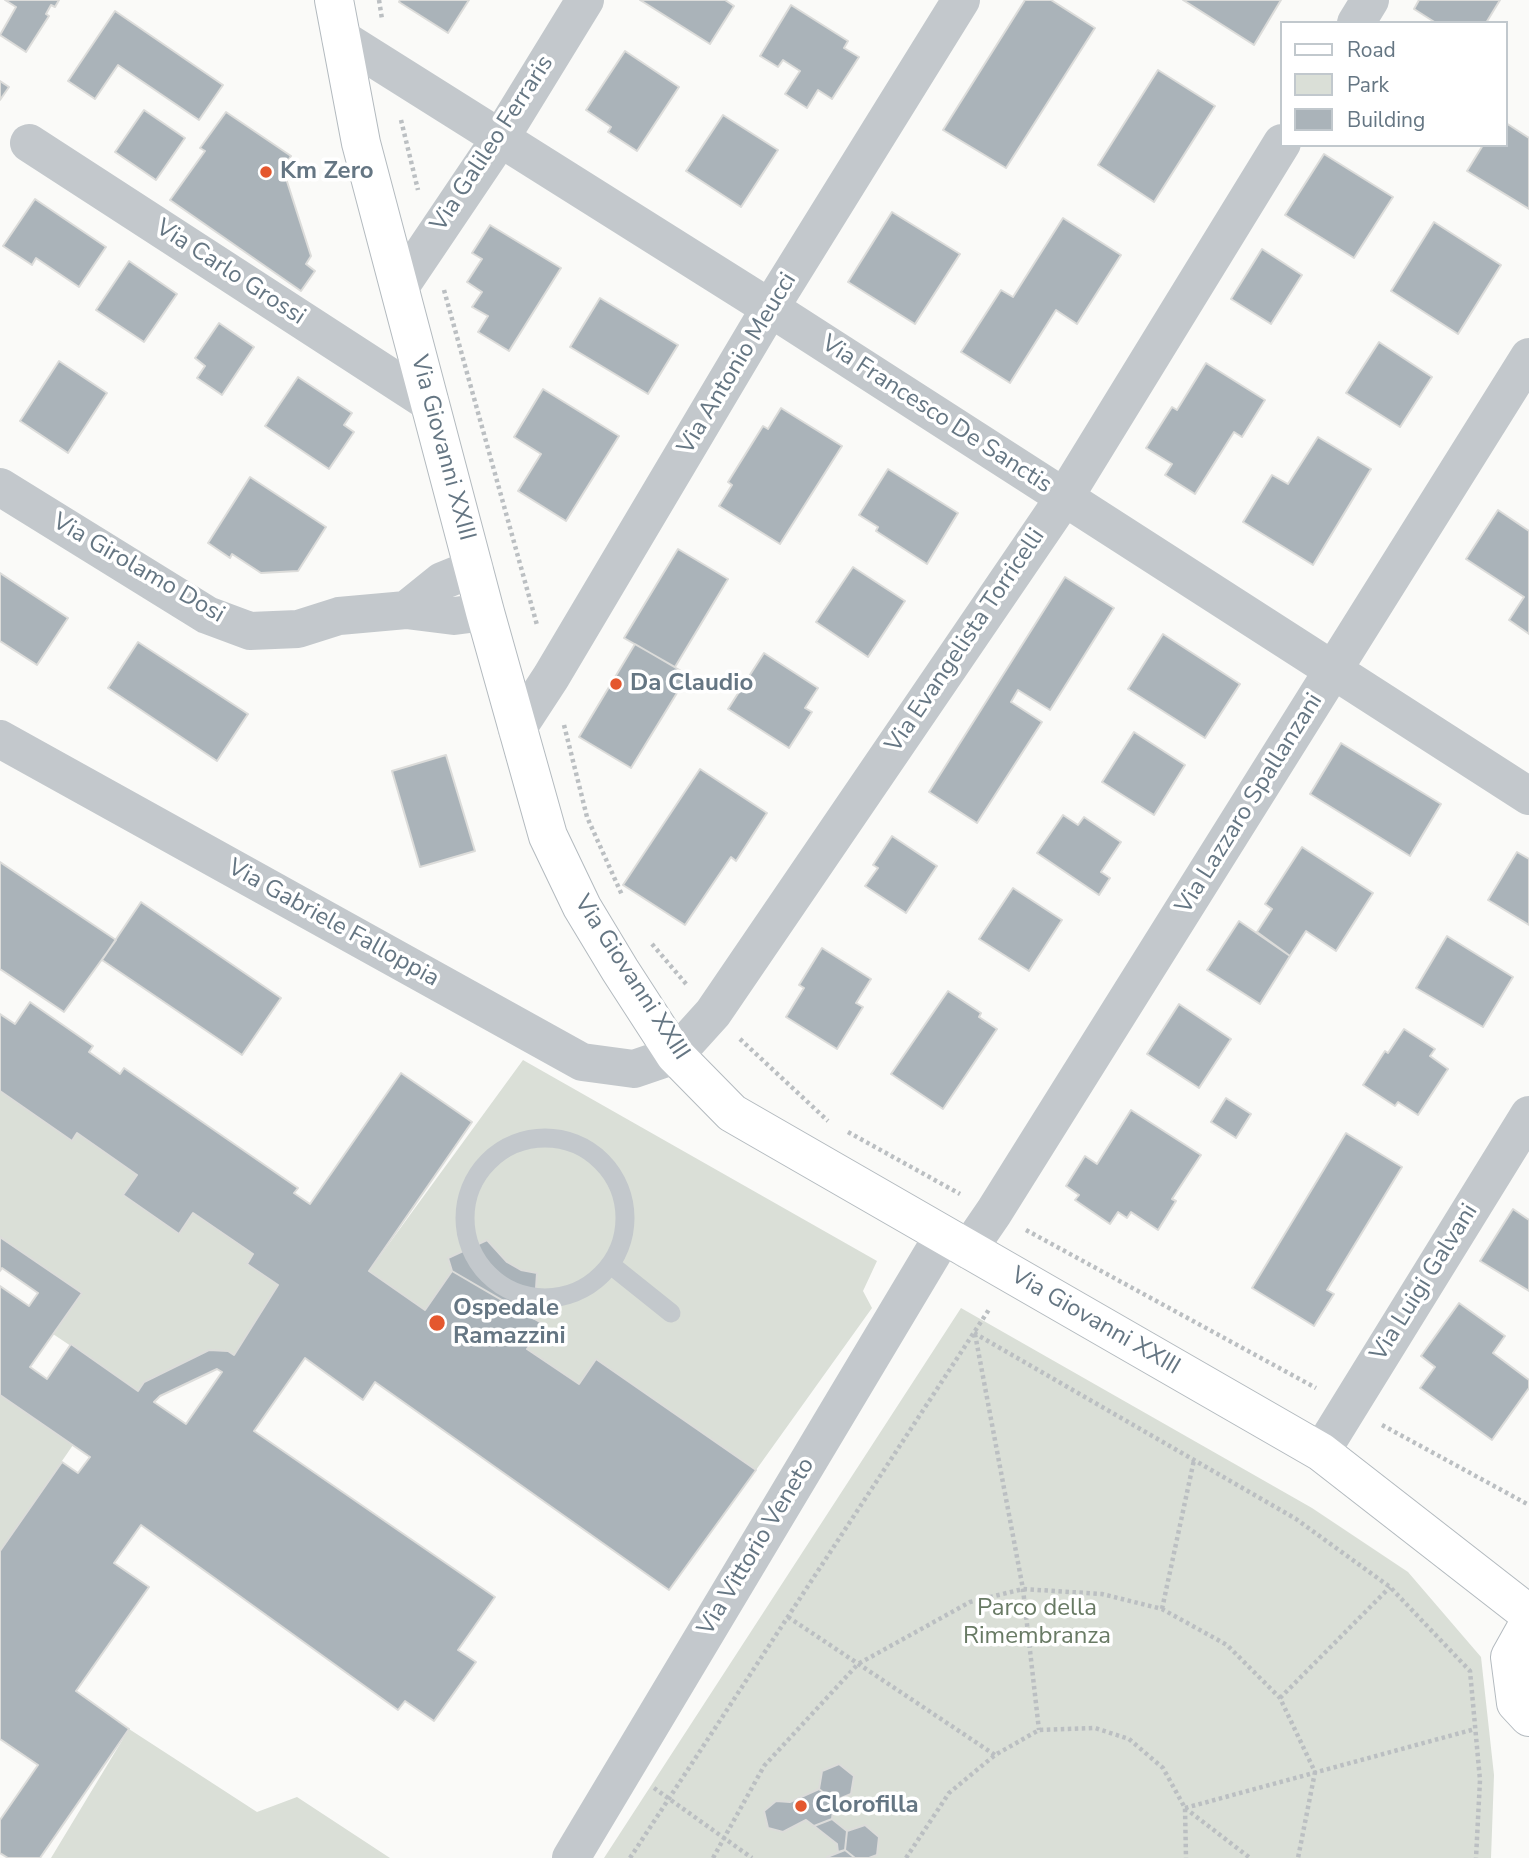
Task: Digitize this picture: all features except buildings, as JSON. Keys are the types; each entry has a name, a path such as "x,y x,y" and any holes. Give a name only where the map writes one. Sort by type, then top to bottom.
{"street":[{"name":"Via Giovanni XXIII","path":"334,0 360,143 485,612 548,836 582,907 675,1055 732,1113 1321,1452 1529,1614"},
{"name":"Via Galileo Ferraris","path":"400,287 501,137 585,0"},
{"name":"Via Antonio Meucci","path":"517,729 551,677 770,308 961,0"},
{"path":"1357,21 1370,0"},
{"name":"Via Francesco De Sanctis","path":"341,38 770,308 1529,796"},
{"name":"Via Carlo Grossi","path":"29,143 430,403"},
{"name":"Via Evangelista Torricelli","path":"675,1055 713,1013 1064,498 1280,146"},
{"name":"Via Lazzaro Spallanzani","path":"956,1243 994,1212 1529,357"},
{"name":"Via Girolamo Dosi","path":"0,487 207,615 250,631 298,629 339,616 406,610 454,616 485,612"},
{"path":"406,610 442,581 474,568"},
{"name":"Via Gabriele Falloppia","path":"0,738 582,1062 634,1069 675,1055"},
{"name":"Via Luigi Galvani","path":"1321,1452 1529,1115"},
{"name":"Via Vittorio Veneto","path":"570,1858 956,1243"},
{"path":"1529,1623 1510,1657 1516,1703 1529,1717"}],"lane":[{"path":"543,1131 574,1143 595,1156 612,1173 622,1195 626,1220 622,1243 611,1265 591,1284 566,1296 538,1298 511,1291 489,1276 473,1253 465,1226 467,1199 478,1174 498,1154 543,1131"},
{"path":"611,1265 671,1313"}],"path":[{"path":"631,1858 990,1308"},
{"path":"974,1333 1296,1519 1390,1587 1470,1671 1480,1780 1476,1858"},
{"path":"974,1333 1023,1589 1039,1730"},
{"path":"1162,1609 1194,1460"},
{"path":"1280,1698 1390,1587"},
{"path":"713,1858 764,1766 858,1664 970,1602 1023,1589 1102,1594 1162,1609 1227,1645 1280,1698 1315,1772 1298,1858"},
{"path":"788,1617 995,1755"},
{"path":"906,1858 949,1793 995,1755 1039,1730 1096,1728 1129,1739 1163,1768 1185,1808 1251,1858"},
{"path":"1185,1808 1475,1729"},
{"path":"625,1768 752,1858"},
{"path":"1185,1808 1186,1858"}],"green space":[{"path":"523,1060 877,1261 863,1291 872,1308 756,1470 579,1384 527,1349 544,1326 452,1271 425,1310 369,1271"},
{"path":"0,1091 77,1133 253,1254 247,1264 278,1285 234,1355 208,1350 144,1382 138,1391 53,1334 81,1293 0,1237"},
{"name":"Parco della Rimembranza","path":"961,1308 1312,1508 1408,1572 1481,1657 1494,1775 1491,1858 604,1858"},
{"path":"0,1395 73,1445 0,1551"},
{"path":"129,1729 257,1812 297,1797 390,1858 51,1858"}],"place":[{"name":"Km Zero","path":"266,172"},
{"name":"Da Claudio","path":"616,684"},
{"name":"Ospedale Ramazzini","path":"437,1323"},
{"name":"Clorofilla","path":"801,1806"}]}
